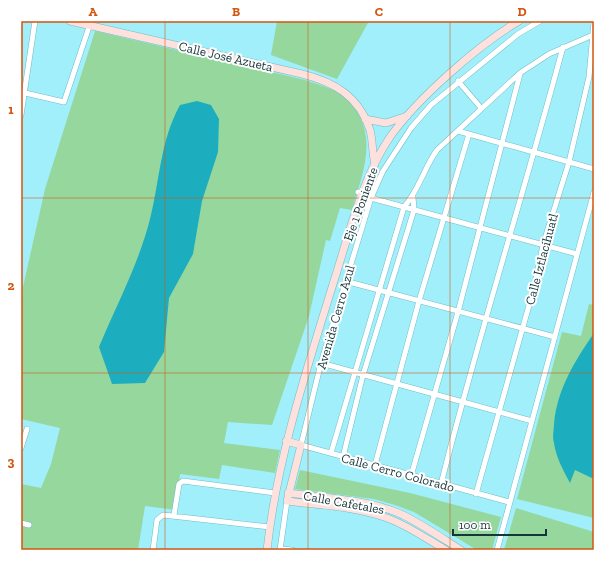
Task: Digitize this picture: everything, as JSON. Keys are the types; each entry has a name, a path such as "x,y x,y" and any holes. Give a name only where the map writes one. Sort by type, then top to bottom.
{"street":[{"path":"21,115 23,92 35,21"},
{"name":"Calle José Azueta","path":"70,21 90,23 320,79 335,85 356,103 365,119 370,131 375,164"},
{"name":"Eje 1 Poniente","path":"267,550 275,493 286,441 360,193 391,137 407,116 467,60 519,21"},
{"name":"Avenida Cerro Azul","path":"287,501 320,363 371,198 383,172 411,128 431,105 458,81 518,34 540,21"},
{"name":"Calle Iztlacíhuatl","path":"476,494 500,412 543,245 569,162 589,77 594,22"},
{"path":"23,92 64,102 90,23"},
{"path":"331,453 404,207 413,197 430,160 437,150 520,73 539,60 563,47 593,35"},
{"path":"440,484 485,319 535,153 563,47"},
{"path":"411,476 458,312 520,73"},
{"path":"458,81 481,108"},
{"path":"365,119 386,123 407,116"},
{"path":"458,131 594,169"},
{"path":"375,465 419,301 469,134"},
{"path":"497,550 594,192"},
{"path":"360,193 371,198 577,254"},
{"path":"343,457 363,375 414,210 413,197"},
{"path":"345,281 522,329 555,336"},
{"path":"366,334 375,336"},
{"path":"320,363 532,421"},
{"path":"21,448 27,429"},
{"name":"Calle Cerro Colorado","path":"286,441 509,502"},
{"path":"174,515 179,484 183,481 275,493"},
{"name":"Calle Cafetales","path":"288,493 364,503 389,510 415,522 461,550"},
{"path":"287,501 280,549 292,550"},
{"name":"Calle Cafetales","path":"287,501 362,510 382,516 395,521 446,550"},
{"path":"153,550 157,520 160,516 174,515 270,528"},
{"path":"21,523 29,525"}],"green space":[{"path":"277,21 369,21 337,79 271,55"},
{"path":"95,31 305,80 336,91 352,104 363,125 366,137 365,162 363,174 352,210 340,208 330,241 326,240 309,316 272,425 228,422 224,443 280,450 275,473 222,465 219,479 180,474 176,510 145,506 138,550 23,550 21,540 21,484 41,488 51,464 60,428 21,419 21,296 45,189"},
{"path":"589,304 594,305 594,518 517,499 562,332 581,336"},
{"path":"300,470 410,493 501,517 492,550 477,550 414,512 395,505 374,499 295,489"},
{"path":"516,508 594,532 594,550 504,550"}],"water":[{"path":"197,101 211,105 219,119 218,152 202,201 193,254 169,298 164,352 145,383 112,384 99,347 140,252 150,219 164,147 173,119 180,105"},
{"path":"594,333 594,479 575,470 570,483 562,468 553,441 556,411 568,376"}]}
